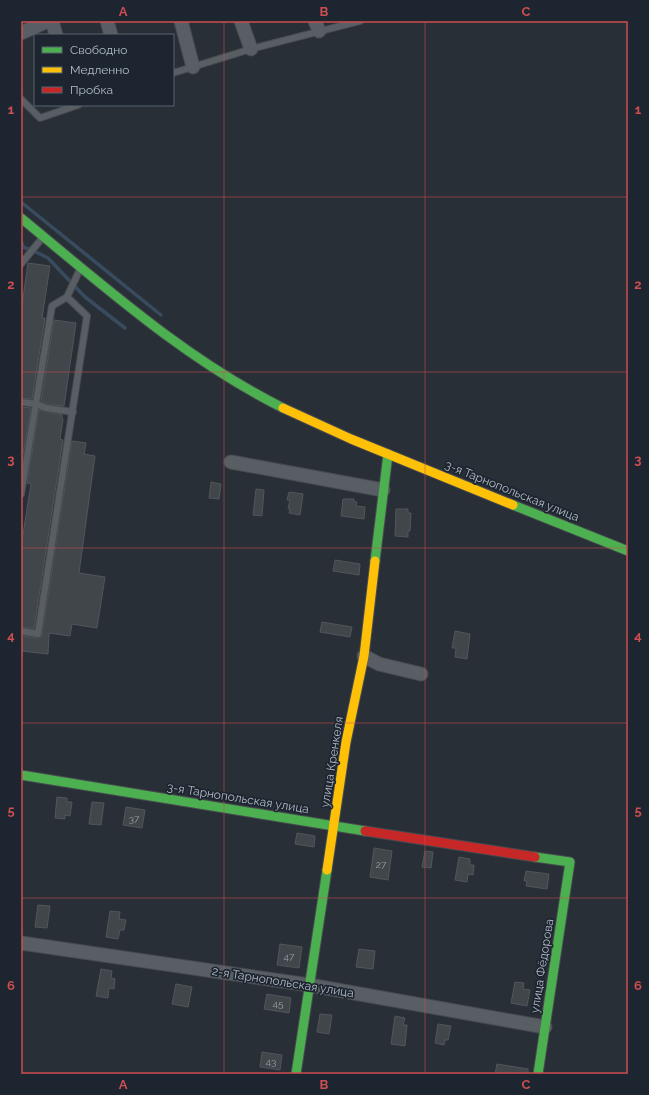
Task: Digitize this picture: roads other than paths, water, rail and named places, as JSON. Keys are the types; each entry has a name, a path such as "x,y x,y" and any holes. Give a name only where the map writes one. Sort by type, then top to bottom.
{"street":[{"path":"21,33 48,21"},
{"path":"52,21 56,34"},
{"path":"107,21 111,34"},
{"path":"181,21 193,67"},
{"path":"241,21 250,49"},
{"name":"3-я Тарнопольская улица","path":"21,218 167,337 206,365 244,388 286,410 388,454 628,551"},
{"name":"улица Кренкеля","path":"296,1074 346,742 364,656 388,454"},
{"path":"231,462 383,490"},
{"path":"364,656 379,664 421,674"},
{"name":"3-я Тарнопольская улица","path":"21,775 333,826 570,862"},
{"name":"улица Фёдорова","path":"538,1074 570,862"},
{"name":"2-я Тарнопольская улица","path":"21,943 309,985 545,1027"}],"lane":[{"path":"174,73 317,26 360,21"},
{"path":"21,99 40,118 75,106"},
{"path":"21,264 43,236"},
{"path":"21,494 52,306 67,297 81,268"},
{"path":"21,631 38,634 87,316 67,297"},
{"path":"21,402 73,412"}],"waterway":[{"path":"21,202 161,315"},
{"path":"21,240 23,247 48,258 85,297 125,328"}]}
